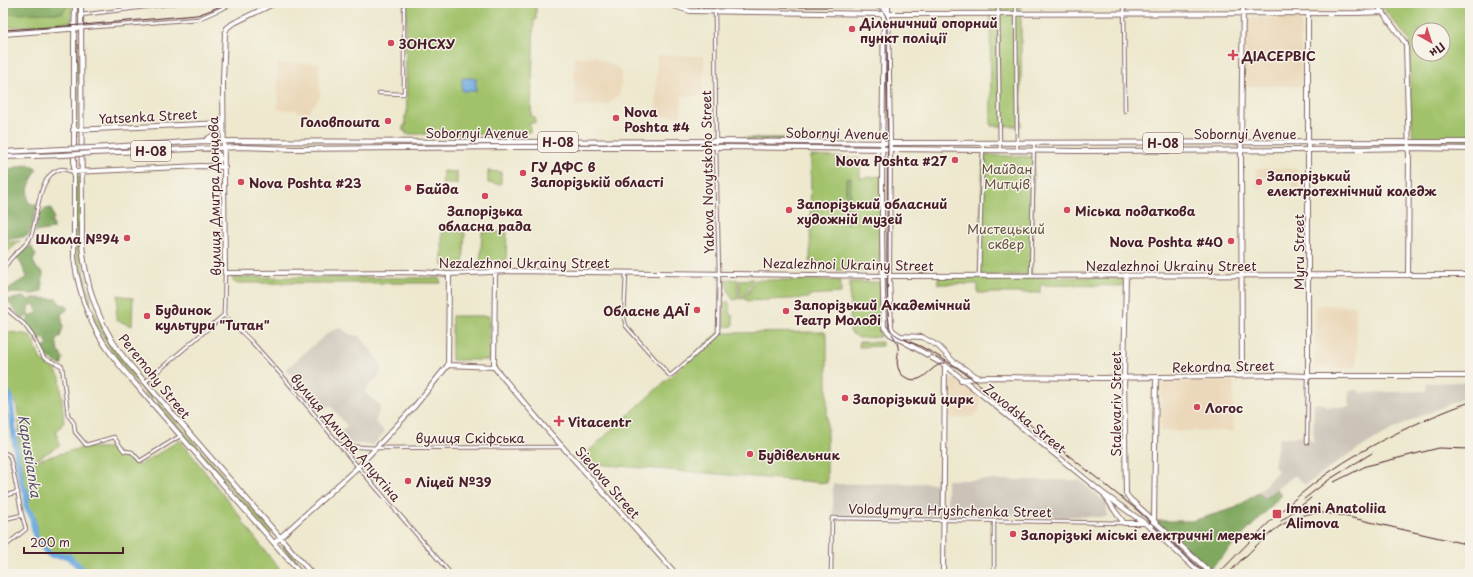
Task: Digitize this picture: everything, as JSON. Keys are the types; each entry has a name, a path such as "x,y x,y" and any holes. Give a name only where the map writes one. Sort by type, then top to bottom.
{"main road":[{"name":"Peremohy Street","path":"75,3 73,130 74,257 78,280 95,330 107,348 152,403 301,574"},
{"name":"Peremohy Street","path":"81,3 83,172 82,242 84,265 95,304 104,324 119,350 158,398 312,574"},
{"name":"вулиця Дмитра Донцова","path":"225,273 225,33 227,28 232,24 275,3"},
{"path":"664,3 690,11 886,13 1384,12"},
{"path":"884,3 886,13 890,143 889,276 892,333"},
{"path":"888,3 886,13 882,150 882,276 884,327 928,355"},
{"path":"1242,376 1241,144 1243,3"},
{"path":"1376,3 1406,44 1409,143 1408,275"},
{"name":"Myru Street","path":"1308,13 1308,376"},
{"path":"3,34 82,28"},
{"path":"74,85 82,84"},
{"path":"204,141 214,135 224,123"},
{"name":"Yatsenka Street","path":"73,130 224,123"},
{"name":"Sobornyi Avenue","path":"204,141 716,141 1241,144 1470,142"},
{"name":"Н-08","path":"3,152 204,141"},
{"path":"400,148 401,142"},
{"path":"499,142 507,147"},
{"name":"Sobornyi Avenue","path":"210,148 507,147 882,150 1470,149"},
{"path":"210,148 219,155 224,168"},
{"name":"Н-08","path":"3,157 210,148"},
{"path":"211,166 218,163 220,159"},
{"path":"74,172 211,166 224,168"},
{"name":"Nezalezhnoi Ukrainy Street","path":"225,273 419,272 449,274 495,273 510,271 882,276 1241,274 1470,275"},
{"path":"449,274 448,366 494,367 495,273"},
{"name":"Stalevariv Street","path":"1126,275 1124,377 1126,494 1154,521"},
{"path":"86,306 95,304"},
{"path":"892,333 900,336 922,337 938,346 954,362 977,378"},
{"name":"Zavodska Street","path":"932,358 945,365 961,380 1104,494 1150,527 1198,573"},
{"path":"943,574 945,365"},
{"name":"вулиця Скіфська","path":"274,543 358,467 414,407 448,366"},
{"name":"Siedova Street","path":"494,367 676,574"},
{"name":"Rekordna Street","path":"961,380 977,378 1156,378 1279,375 1470,376"},
{"path":"1150,527 1154,521 1156,378"},
{"path":"152,403 158,398"},
{"name":"Zavodska Street","path":"1104,494 1124,523"},
{"path":"1154,521 1212,574"},
{"path":"1124,523 1144,523"}],"street":[{"path":"81,15 177,3"},
{"path":"82,28 198,19 234,3"},
{"path":"379,93 404,94 404,3"},
{"path":"998,3 1000,150"},
{"path":"1016,3 1017,150"},
{"path":"1124,3 1125,111"},
{"name":"Yakova Novytskoho Street","path":"626,272 624,318 626,326 670,376 690,360 718,333 719,273 715,11"},
{"path":"979,275 983,143"},
{"path":"1031,275 1034,143"},
{"path":"3,272 6,263 13,254 22,248 31,236 40,196 47,178 54,172 62,169 74,172"},
{"name":"вулиця Дмитра Донцова","path":"224,314 225,273"},
{"path":"3,306 24,324 32,335 44,358 62,366 68,415 74,423 75,432 86,445 114,437 124,451 132,452 140,461 181,436"},
{"path":"145,382 224,314"},
{"name":"вулиця Дмитра Апухтіна","path":"224,314 251,341 285,379 338,444 451,574"},
{"name":"Myru Street","path":"1307,443 1308,376"},
{"path":"3,408 7,418"},
{"name":"вулиця Скіфська","path":"338,444 344,446 376,448 564,447"},
{"path":"3,452 9,455 12,465 26,529 3,548"},
{"path":"3,496 18,492"},
{"path":"5,519 22,515"},
{"name":"Volodymyra Hryshchenka Street","path":"831,574 832,518 1124,523"},
{"path":"994,521 994,574"}],"shaded area":[{"path":"893,3 949,3 949,6 893,7"},
{"path":"1019,3 1081,3 1081,5 1019,6"},
{"path":"1153,3 1238,3 1238,5 1153,7"},
{"path":"1246,18 1301,18 1301,86 1246,86"},
{"path":"657,55 704,56 703,96 682,96 681,116 656,116"},
{"path":"595,56 621,70 620,93 608,105 575,106 574,58"},
{"path":"319,63 320,97 308,112 297,112 297,110 278,110 277,64"},
{"name":"Запорізький електротехнічний коледж","path":"1256,169 1299,169 1299,188 1293,188 1292,177 1263,177 1262,188 1256,188"},
{"path":"1315,305 1355,306 1357,368 1315,368"},
{"path":"340,328 351,335 360,336 380,362 380,375 364,392 381,406 375,422 385,432 373,445 342,443 336,436 347,426 330,405 322,411 286,369 329,332"},
{"path":"954,378 979,397 980,410 973,416 949,420 949,382"},
{"name":"Логос","path":"1233,381 1234,431 1161,431 1161,383"},
{"path":"1470,382 1470,396 1418,417 1378,437 1339,461 1305,485 1295,475 1265,498 1258,493 1278,471 1274,465 1279,438 1305,436 1313,442 1314,403 1325,404 1326,407 1349,407 1350,390 1359,390 1360,393 1426,391 1427,383"},
{"path":"947,480 1079,480 1107,504 1107,517 947,515"},
{"path":"938,483 938,515 833,515 833,484"}],"green space":[{"path":"3,3 72,3 72,22 3,28"},
{"path":"3,3 68,3 68,6 62,13 3,14"},
{"path":"406,3 536,3 536,20 534,20 531,116 535,117 535,123 530,123 530,132 514,133 511,136 505,134 406,134 406,131 403,131 403,126 406,126 405,116 407,113 405,28"},
{"path":"990,3 1021,3 1021,126 991,126"},
{"path":"1379,3 1470,3 1470,140 1419,139 1413,137 1410,95 1409,40"},
{"path":"76,38 78,39 78,66 81,72 79,83 77,80"},
{"path":"80,87 80,127 77,128 75,125 76,89"},
{"path":"723,138 836,138 836,141 723,140"},
{"name":"Мистецький сквер","path":"983,155 1034,157 1031,275 979,275"},
{"path":"811,156 860,158 860,178 881,176 880,270 810,270"},
{"path":"28,164 37,169 28,190 29,203 37,205 30,233 27,236 3,241 3,171"},
{"path":"443,171 457,172 457,184 442,184"},
{"path":"488,171 501,172 501,184 488,183"},
{"path":"76,176 80,176 80,251 91,301 90,303 87,302 86,299 77,264 75,249"},
{"path":"851,177 850,223 845,224 846,178"},
{"path":"51,208 54,219 50,222 53,223 53,229 35,232 37,219 40,213"},
{"path":"442,231 465,232 463,266 442,265"},
{"path":"482,232 507,232 506,266 480,265"},
{"path":"20,241 3,256 3,243"},
{"path":"31,246 36,255 33,261 37,269 43,272 42,291 34,294 7,293 6,290 27,277 19,259 14,257 17,253"},
{"path":"233,277 439,278 441,283 235,283 232,280"},
{"path":"938,277 1123,277 1123,286 1040,285 1040,293 978,293 978,284 938,284"},
{"path":"753,279 743,299 740,299 740,280"},
{"path":"726,280 738,280 738,299 733,300 725,284"},
{"path":"755,280 840,280 841,293 809,295 809,298 748,301 745,299"},
{"path":"850,282 880,282 880,337 859,338 850,332"},
{"path":"118,295 133,298 132,326 116,320"},
{"path":"23,297 31,301 32,298 57,299 60,304 67,305 67,310 61,314 63,327 60,337 56,338 58,351 63,358 61,366 47,356 41,348 48,346 45,338 37,341 30,329 28,323 29,316 38,313 34,304 29,307 28,316 22,319 7,300"},
{"path":"724,302 729,302 730,315 733,316 733,326 724,327"},
{"path":"92,307 109,340 153,396 152,398 150,398 132,378 108,346 90,310"},
{"path":"452,316 489,316 489,360 452,360"},
{"path":"3,328 4,331 29,335 41,361 52,365 60,378 64,422 56,432 60,445 34,461 81,448 109,448 140,465 180,440 283,574 91,574 68,554 52,553 38,540 35,516 28,505 30,494 23,482 23,470 17,450 20,426 16,402 3,381"},
{"path":"825,332 827,339 827,483 583,463 580,459 718,333"},
{"path":"859,342 882,342 882,346 859,347"},
{"path":"158,402 272,531 272,533 269,534 157,405"},
{"path":"1277,489 1282,495 1208,571 1154,521 1192,521 1235,508 1258,493 1265,498"},
{"path":"285,546 309,574 304,574 282,548"}],"water":[{"path":"462,78 476,78 476,91 462,91"}],"waterway":[{"name":"Kapustianka","path":"3,383 10,397 16,452 22,484 27,494 26,506 32,516 36,540 50,555 68,556 87,574"}],"tram line":[{"path":"3,30 197,15 228,3"},
{"path":"676,3 706,7 872,7 883,12 886,16 887,23 888,318 891,331 894,334 935,354 970,377 1137,510 1206,574"},
{"path":"892,334 898,345 897,361 899,370 901,374 906,377 913,380 918,379 940,364 945,363"}],"railway":[{"path":"1218,574 1284,508 1313,484 1344,462 1397,433 1433,416 1470,402"},
{"path":"1334,482 1366,466 1439,448 1470,449"},
{"path":"1304,499 1330,479 1372,453"},
{"path":"1281,521 1311,498"},
{"path":"1242,560 1265,537 1283,524 1303,515 1316,513 1335,514 1470,545"},
{"path":"1228,574 1245,556"}],"place":[{"name":"Дільничний опорний пункт поліції","path":"852,29"},
{"name":"ЗОНСХУ","path":"391,43"},
{"name":"ДІАСЕРВІС","path":"1233,55"},
{"name":"Nova Poshta #4","path":"616,118"},
{"name":"Головпошта","path":"388,121"},
{"name":"Nova Poshta #27","path":"955,160"},
{"name":"ГУ ДФС в Запорізькій області","path":"523,173"},
{"name":"Nova Poshta #23","path":"241,182"},
{"name":"Запорізький електротехнічний коледж","path":"1259,182"},
{"name":"Байда","path":"408,188"},
{"name":"Запорізька обласна рада","path":"485,196"},
{"name":"Запорізький обласний художній музей","path":"789,210"},
{"name":"Міська податкова","path":"1067,210"},
{"name":"Школа №94","path":"127,238"},
{"name":"Nova Poshta #40","path":"1231,241"},
{"name":"Обласне ДАЇ","path":"697,310"},
{"name":"Запорізький Академічний Театр Молоді","path":"786,311"},
{"name":"Будинок культури \"Титан\"","path":"147,316"},
{"name":"Запорізький цирк","path":"845,398"},
{"name":"Логос","path":"1197,407"},
{"name":"Vitacentr","path":"559,421"},
{"name":"Будівельник","path":"750,454"},
{"name":"Ліцей №39","path":"408,481"},
{"name":"Imeni Anatoliia Alimova","path":"1277,514"},
{"name":"Запорізькі міські електричні мережі","path":"1013,534"}],"park label":[{"name":"Майдан Митців","path":"1007,176"}]}
